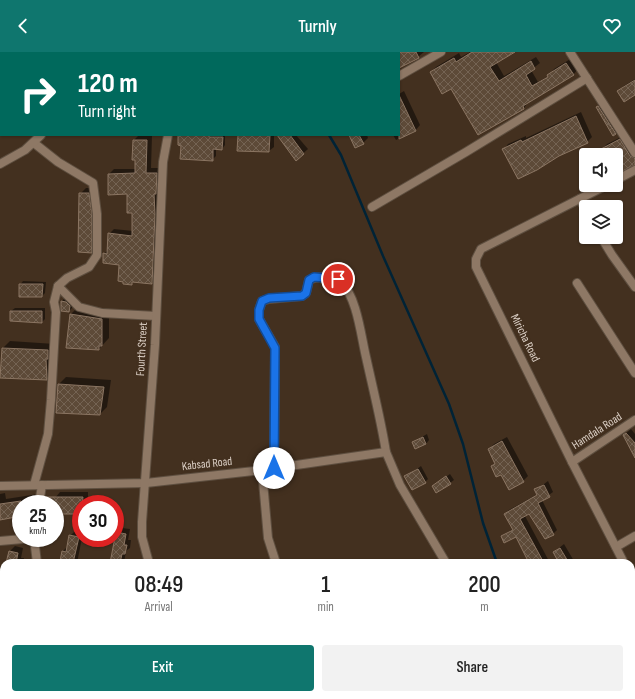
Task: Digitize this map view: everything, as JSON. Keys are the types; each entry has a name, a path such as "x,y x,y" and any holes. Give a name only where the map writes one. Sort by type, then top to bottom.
{"street":[{"path":"400,75 441,52"},
{"path":"570,52 635,153"},
{"path":"372,207 466,152 586,78"},
{"path":"0,164 34,143 40,136"},
{"name":"Fourth Street","path":"148,559 142,537 156,316 163,162 168,136"},
{"path":"34,143 58,162 93,183 95,188 97,214 97,255 89,267 66,278 58,286 54,302 56,312 51,400 48,434 38,485 39,495"},
{"path":"623,176 635,170"},
{"name":"Miricha Road","path":"594,192 481,249 476,259 476,266 572,462 622,559"},
{"path":"605,244 635,287"},
{"path":"274,468 275,348 262,328 259,319 259,310 262,301 269,298 302,296 306,293 309,280 314,277 338,279 343,283 354,305 375,392 386,452 400,485 444,559"},
{"path":"577,283 635,373"},
{"path":"58,286 79,306 102,313 156,316"},
{"name":"Hamdala Road","path":"572,462 635,420"},
{"name":"Kabsad Road","path":"0,486 146,483 262,470 386,452"},
{"path":"262,470 268,538 275,559"},
{"path":"616,547 635,536"},
{"path":"0,541 12,540"},
{"path":"35,547 37,559"}],"building":[{"path":"400,52 416,52 419,58 400,68"},
{"path":"472,52 515,52 490,67 499,81 531,61 535,69 526,75 532,86 548,77 547,75 566,63 574,75 523,106 524,109 478,135 451,89 442,94 430,72 454,58 456,62"},
{"path":"635,80 635,95 624,102 617,91"},
{"path":"400,97 416,131 399,139 400,136"},
{"path":"598,106 616,134 613,136 596,107"},
{"path":"576,116 588,143 559,156 537,170 518,179 502,149 521,140 522,142"},
{"path":"178,136 223,137 222,150 213,149 213,161 180,159 181,146 178,145"},
{"path":"238,136 270,136 269,152 237,151"},
{"path":"278,136 291,136 304,154 296,161"},
{"path":"349,136 360,136 364,144 355,148"},
{"path":"620,139 630,156 635,158 635,165 623,171 623,148 603,148"},
{"path":"133,140 147,140 146,173 157,173 156,194 154,194 155,214 152,284 132,282 132,285 123,284 123,282 118,281 119,265 103,263 103,253 107,254 108,233 132,236 132,213 127,213 127,194 108,195 108,174 135,173 135,160 132,160"},
{"path":"79,193 89,193 92,214 92,253 78,252"},
{"path":"19,284 43,284 42,297 19,297"},
{"path":"61,301 66,302 70,306 69,312 61,311"},
{"path":"10,311 42,311 42,323 10,321"},
{"path":"70,314 102,319 102,346 99,346 99,350 66,348"},
{"path":"2,348 48,350 48,359 46,359 47,380 0,378"},
{"path":"58,384 104,387 100,415 56,413"},
{"path":"626,433 635,443 635,458 623,435"},
{"path":"423,437 426,444 415,449 412,442"},
{"path":"502,441 524,482 509,490 501,475 496,477 491,466 495,464 488,449"},
{"path":"418,469 426,483 412,490 404,476"},
{"path":"446,476 451,484 436,493 432,486"},
{"path":"544,485 550,497 538,503 554,535 545,539 529,514 520,519 542,559 527,559 516,537 504,543 501,536 513,530 504,514 537,495 534,489"},
{"path":"64,497 72,497 72,514 64,514"},
{"path":"12,502 12,518 0,520 0,504"},
{"path":"124,534 126,534 124,545"},
{"path":"69,535 72,536 72,547 77,547 74,559 60,559 62,551 66,552"},
{"path":"124,545 127,545 125,554 122,554 121,559 111,559 113,547 124,547"},
{"path":"560,548 567,559 557,559 553,552"},
{"path":"9,551 18,553 17,559 7,559"}],"waterway":[{"path":"330,136 341,155 383,256 449,404 463,444 483,523 496,559"}],"route":[{"path":"274,468 275,348 273,342 262,328 259,319 259,310 262,301 269,298 302,296 306,293 309,280 314,277 338,279"}]}
